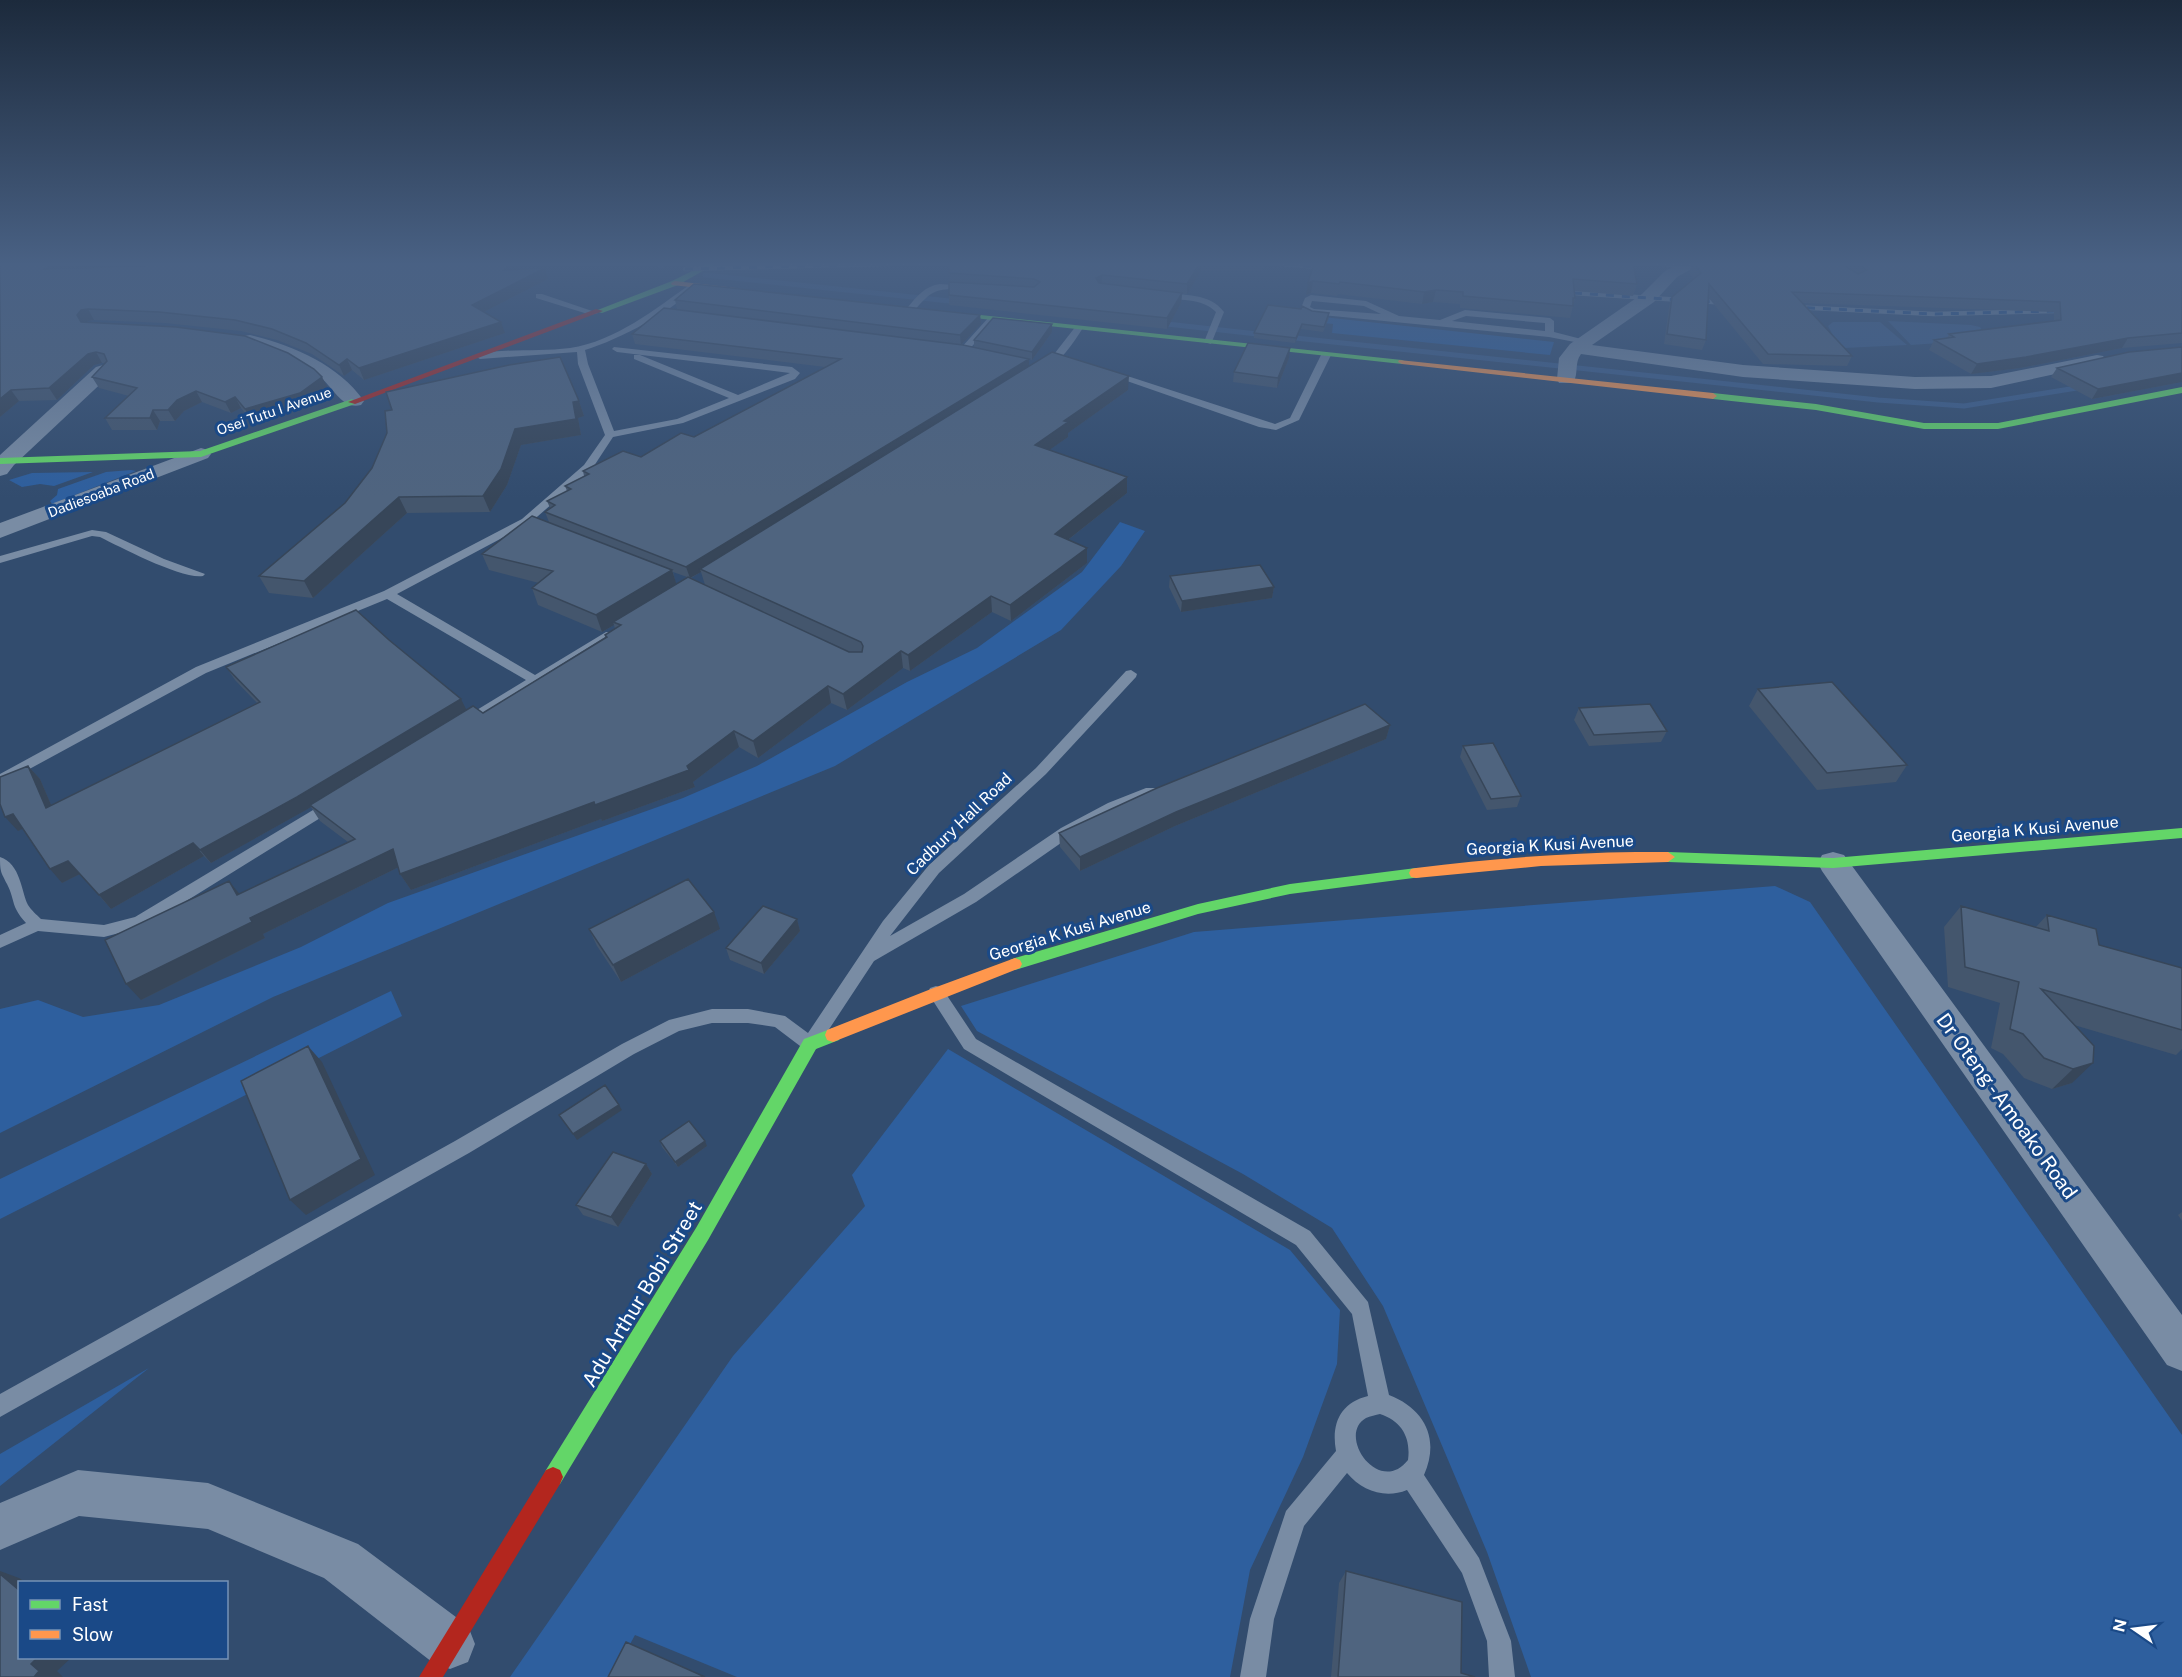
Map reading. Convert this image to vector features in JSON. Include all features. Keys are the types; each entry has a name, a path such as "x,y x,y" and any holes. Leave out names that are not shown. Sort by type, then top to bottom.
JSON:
{"street":[{"path":"257,341 300,358 328,374 354,401"},
{"name":"Osei Tutu I Avenue","path":"2,464 201,454 517,341"},
{"path":"1237,341 1326,355 1572,360 1915,383 1991,382 2112,358"},
{"path":"1572,360 1595,341"},
{"path":"1572,360 1894,422 1952,427 1998,426 2031,422 2182,390"},
{"path":"2,464 104,371"},
{"name":"Dadiesoaba Road","path":"0,531 201,454"},
{"name":"Georgia K Kusi Avenue","path":"936,993 1033,958 1198,909 1290,889 1362,878 1495,863 1611,856 1721,857 1833,862 2182,833"},
{"name":"Dr Oteng - Amoako Road","path":"1833,862 2182,1350"},
{"path":"810,1044 936,993"},
{"name":"Adu Arthur Bobi Street","path":"440,1661 702,1234 810,1044"},
{"path":"0,1527 78,1493 208,1506 341,1561 440,1661"}],"lane":[{"path":"477,356 580,349 601,341"},
{"path":"964,350 972,341"},
{"path":"1036,368 1063,357 1072,341"},
{"path":"1556,341 1572,360"},
{"path":"596,344 617,349 792,370 795,373 792,377 667,425 610,435"},
{"path":"0,780 201,670 388,594 531,523 588,467 601,452 610,435 583,364 583,354 580,349"},
{"path":"617,349 737,398"},
{"path":"952,349 975,353"},
{"path":"1101,370 1263,425 1276,427 1294,420 1326,355"},
{"path":"0,560 92,533 102,534 160,561 199,574"},
{"path":"388,594 535,680"},
{"path":"454,730 623,627"},
{"name":"Cadbury Hall Road","path":"810,1044 866,957 934,869 1041,771 1131,674"},
{"path":"866,957 970,898 1066,832 1113,807 1166,785"},
{"path":"0,942 37,924 104,931 140,922 342,798"},
{"path":"0,863 15,883 21,907 37,924"},
{"path":"936,993 970,1044 1303,1238 1361,1309 1380,1403"},
{"path":"0,1406 462,1146 628,1049 675,1025 712,1016 748,1016 779,1021 810,1044"},
{"path":"1380,1403 1394,1407 1400,1412 1416,1430 1420,1446 1419,1462 1412,1475 1399,1482 1385,1484 1369,1479 1347,1454 1344,1439 1346,1424 1354,1412 1365,1404 1380,1403"},
{"path":"1254,1677 1262,1620 1294,1520 1347,1454"},
{"path":"1412,1475 1472,1566 1499,1641 1502,1677"}],"shaded area":[{"path":"1414,341 1554,342 1550,355"},
{"path":"1836,341 1903,341 1907,345 1844,348"},
{"path":"1907,341 1946,341 1939,343 1911,345"},
{"path":"136,471 52,504 50,501 57,495 58,489 106,472"},
{"path":"93,472 54,486 40,484 22,487 9,480 32,473"},
{"path":"1120,522 1145,531 1121,566 1061,630 835,766 273,997 0,1133 0,1009 38,1000 83,1017 159,1005 301,947 388,903 683,798 757,766 907,682 977,648 1082,572"},
{"path":"1775,886 1810,902 2182,1435 2182,1677 1531,1677 1487,1552 1383,1306 1332,1228 1243,1174 977,1031 961,1006 1194,932"},
{"path":"391,991 402,1016 0,1219 0,1179"},
{"path":"948,1049 1290,1250 1340,1310 1337,1364 1303,1457 1250,1570 1230,1677 737,1677 635,1635 612,1677 510,1677 733,1356 865,1206 852,1175"},
{"path":"149,1368 0,1486 0,1454"}],"building":[{"path":"0,341 258,341 288,353 314,369 322,377 300,393 245,409 235,397 225,402 196,391 177,400 168,410 153,410 150,418 105,418 137,388 92,377 107,361 104,354 96,352 88,354 49,388 11,390 0,399"},
{"path":"302,341 442,341 359,368 347,359 339,365"},
{"path":"693,341 933,341 963,345 1029,359 686,567 545,512 555,505 547,501 571,489 565,486 589,474 583,471 623,451 641,457 681,433 694,437 841,359"},
{"path":"980,341 1040,341 1032,352"},
{"path":"1757,341 1838,341 1852,356 1768,354"},
{"path":"1936,341 2110,341 2026,357 1977,364"},
{"path":"1248,343 1290,348 1278,378 1234,372"},
{"path":"2182,347 2182,373 2098,389 2057,368 2129,352"},
{"path":"1052,352 1129,376 1064,421 1068,422 1035,445 1127,477 1055,534 1087,548 1010,605 991,596 908,655 901,651 843,694 828,686 753,741 734,731 687,766 689,770 595,805 594,802 400,874 393,849 250,918 252,922 126,984 105,940 229,881 237,895 355,839 310,805 473,706 483,713 607,637 605,635 621,625 613,622 688,577 849,652 862,652 861,642 700,569"},
{"path":"560,357 579,401 573,402 576,419 515,429 501,469 483,496 399,497 304,581 259,576 345,503 372,468 387,433 385,411 392,410 386,392 509,365"},
{"path":"532,516 672,570 596,615 532,588 553,571 482,554"},
{"path":"1260,565 1274,587 1182,601 1170,576"},
{"path":"356,610 461,699 297,797 200,850 193,843 99,895 68,861 50,869 13,814 5,817 0,804 0,777 28,766 46,808 260,702 226,667"},
{"path":"1832,682 1907,765 1827,773 1758,689"},
{"path":"1365,704 1390,725 1176,812 1080,857 1059,833 1157,788"},
{"path":"1650,704 1667,731 1594,735 1579,708"},
{"path":"1493,743 1521,796 1491,799 1463,746"},
{"path":"688,879 714,912 613,965 589,929"},
{"path":"763,906 797,919 761,963 726,948"},
{"path":"1961,906 2049,931 2047,915 2096,929 2099,945 2182,968 2182,1030 2041,989 2094,1046 2093,1063 2073,1069 2044,1058 2023,1034 2010,1029 2019,982 1965,967"},
{"path":"308,1046 361,1159 290,1200 241,1081"},
{"path":"605,1085 619,1105 573,1134 559,1115"},
{"path":"689,1121 705,1141 675,1162 660,1141"},
{"path":"613,1152 646,1164 611,1217 576,1205"},
{"path":"1346,1571 1462,1602 1461,1673 1475,1677 1338,1677"},
{"path":"0,1574 18,1589 18,1659 36,1659 31,1664 39,1671 34,1677 0,1677"},
{"path":"626,1642 705,1677 608,1677"}],"waterway":[{"path":"1326,341 1878,400 1964,406 2083,387"}],"traffic: fast":[{"path":"1209,341 1402,362"},
{"path":"1713,396 1816,407 1924,426 1998,426 2182,390"},
{"path":"0,461 201,454 352,402"},
{"path":"1668,857 1833,863 2182,833"},
{"path":"1015,964 1198,909 1290,889 1416,873"},
{"path":"553,1477 702,1234 810,1044 833,1035"}],"traffic: slow":[{"path":"1402,362 1713,396"},
{"path":"1416,873 1541,860 1668,857"},
{"path":"833,1035 1015,964"}],"traffic: jam":[{"path":"352,402 517,341"},
{"path":"430,1677 553,1477"}]}
